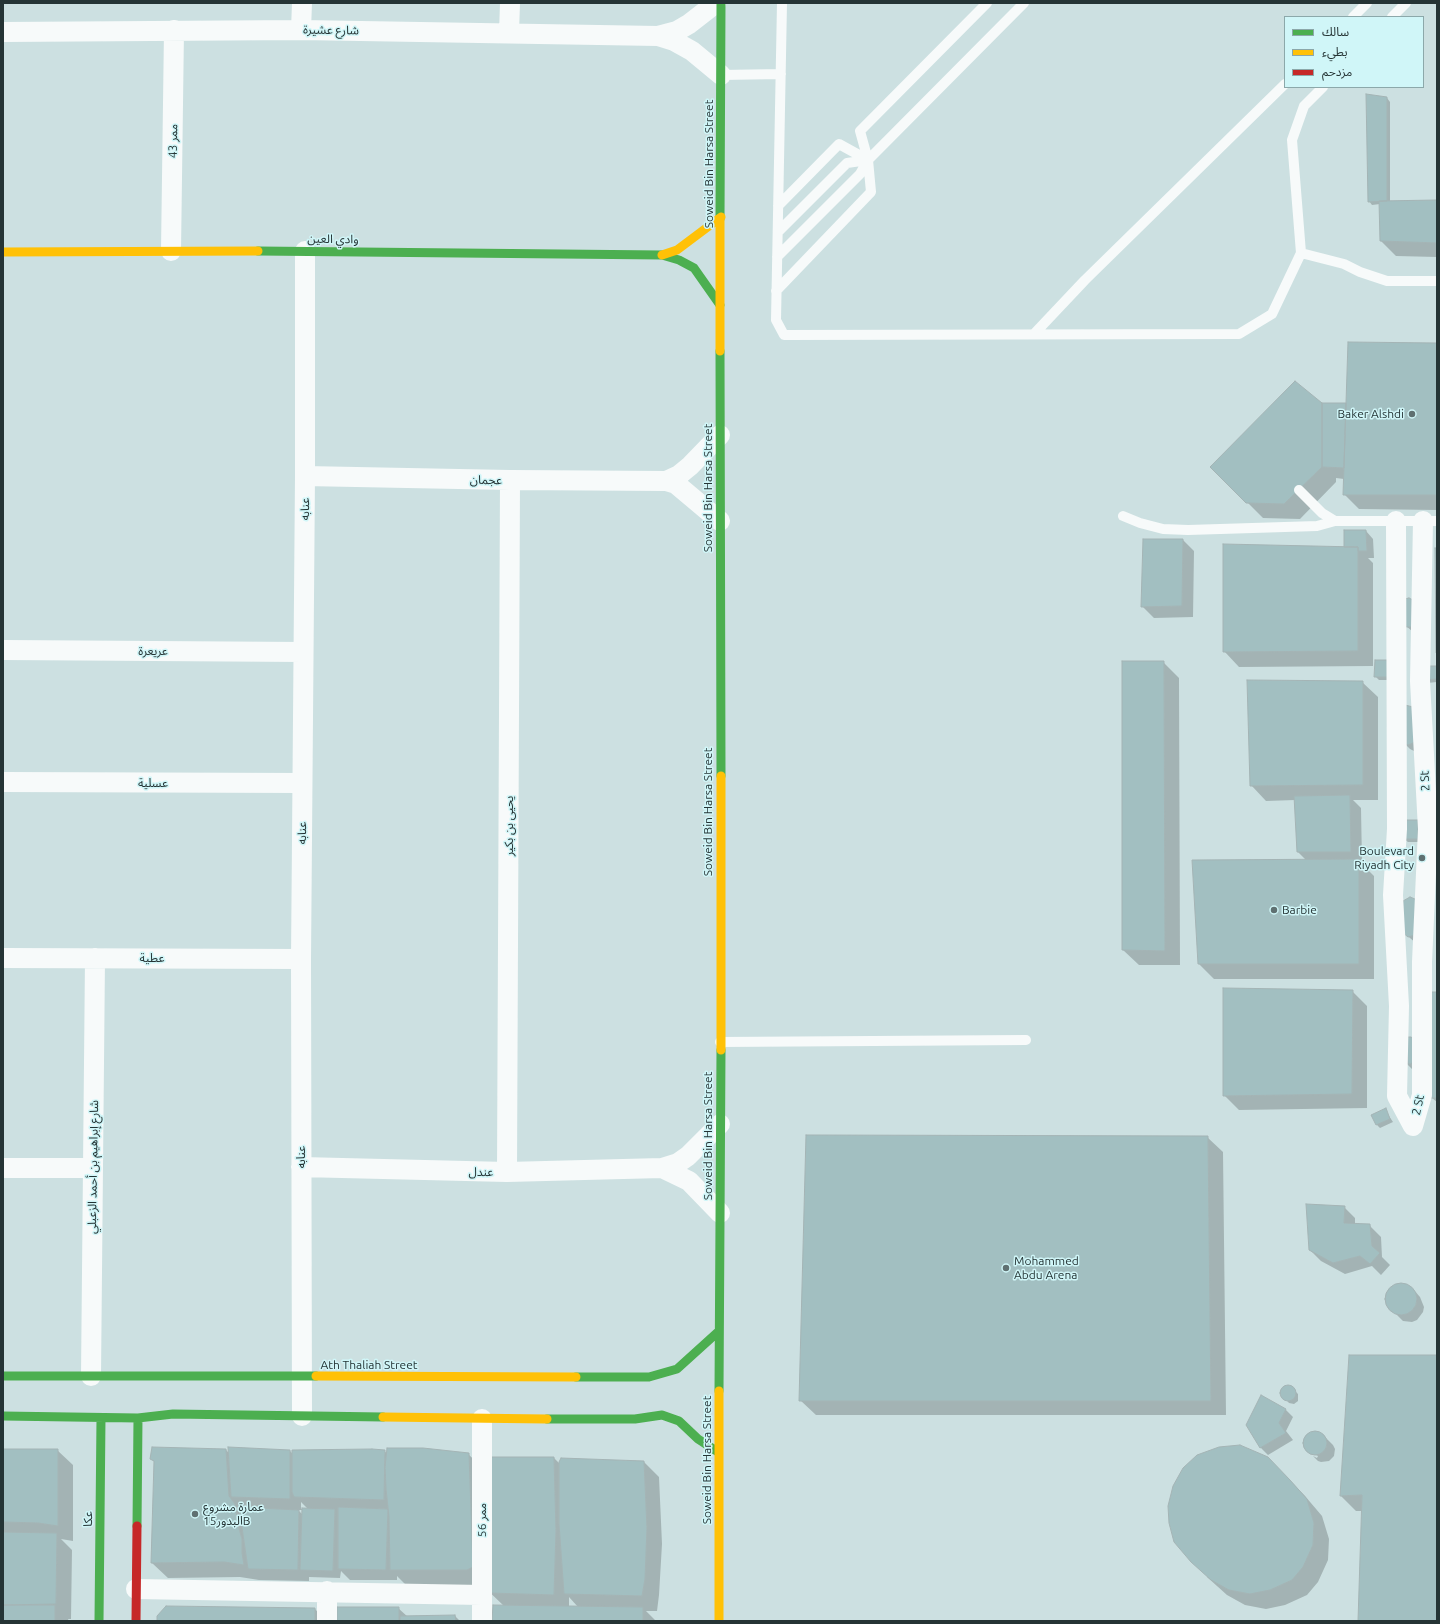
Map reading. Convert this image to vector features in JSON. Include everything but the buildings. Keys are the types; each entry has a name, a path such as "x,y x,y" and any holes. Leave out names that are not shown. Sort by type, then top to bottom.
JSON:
{"street":[{"path":"301,30 302,3"},
{"path":"509,33 510,3"},
{"name":"شارع عشيرة","path":"658,36 677,30 689,24 716,3"},
{"name":"Soweid Bin Harsa Street","path":"720,1621 718,1452 720,1213 721,3"},
{"name":"ممر 43","path":"171,251 174,30"},
{"name":"شارع عشيرة","path":"3,32 301,30 658,36 674,41 692,51 721,75"},
{"name":"وادي العين","path":"662,255 677,250 721,218"},
{"name":"وادي العين","path":"3,252 305,251 662,255 679,260 694,268 720,305"},
{"name":"عنابه","path":"302,1416 301,959 305,476 305,251"},
{"name":"عجمان","path":"666,481 679,475 690,466 720,434"},
{"name":"عجمان","path":"305,476 666,481 676,484 720,521"},
{"name":"يحيى بن بكير","path":"507,1172 510,480"},
{"name":"2 St","path":"1396,521 1398,829 1394,896 1398,990 1397,1096 1413,1126 1422,1095 1422,990 1426,865 1432,829 1426,790 1420,671 1430,521"},
{"name":"عريعرة","path":"3,650 303,652"},
{"path":"1397,671 1420,671"},
{"name":"عسلية","path":"3,782 302,783"},
{"path":"1397,791 1426,790"},
{"path":"1395,864 1426,865"},
{"name":"عطية","path":"3,958 301,959"},
{"name":"شارع إبراهيم بن أحمد الزعبلي","path":"91,1376 95,958"},
{"path":"1398,990 1422,990"},
{"name":"عندل","path":"301,1167 507,1172 662,1168 678,1164 720,1124"},
{"path":"3,1168 92,1168"},
{"name":"عندل","path":"662,1168 689,1180 720,1213"},
{"name":"Ath Thaliah Street","path":"3,1376 649,1377 677,1369 688,1357 719,1331"},
{"path":"3,1416 138,1418 173,1414 482,1419 635,1419 662,1415 679,1421 698,1439 718,1452"},
{"name":"عكا","path":"98,1621 101,1418"},
{"path":"136,1621 138,1418"},
{"name":"ممر 56","path":"482,1419 482,1621"},
{"path":"136,1589 327,1591 482,1595"},
{"path":"327,1591 327,1621"}],"lane":[{"path":"782,3 776,320 784,335 1239,334 1272,314 1301,253 1292,140 1304,106 1322,88"},
{"path":"776,291 871,192 868,160 860,131 987,3"},
{"path":"777,257 860,174 868,160 1024,3"},
{"path":"1354,16 1367,3"},
{"path":"1393,16 1406,3"},
{"path":"721,75 781,74"},
{"path":"1034,334 1085,280 1284,85"},
{"path":"778,206 839,144 868,160"},
{"path":"778,232 847,163 868,160"},
{"path":"1301,253 1344,264 1360,272 1387,280 1437,281"},
{"path":"1299,490 1322,513 1336,521"},
{"path":"1123,516 1140,523 1163,529 1188,530 1317,526 1336,521 1430,521"},
{"path":"720,1042 1026,1040"}],"traffic: fast":[{"path":"720,219 721,3"},
{"path":"258,251 662,255 679,260 694,268 720,305"},
{"path":"720,351 721,776"},
{"path":"719,1391 721,1050"},
{"path":"576,1377 649,1377 677,1369 719,1331"},
{"path":"3,1376 316,1376"},
{"path":"3,1416 138,1418 173,1414 383,1417"},
{"path":"547,1419 635,1419 662,1415 679,1421 698,1439 718,1452"},
{"path":"99,1621 101,1418"},
{"path":"137,1526 138,1418"}],"traffic: slow":[{"path":"662,255 677,250 721,217"},
{"path":"720,219 720,351"},
{"path":"3,252 258,251"},
{"path":"721,776 721,1050"},
{"path":"316,1376 576,1377"},
{"path":"719,1391 719,1621"},
{"path":"383,1417 547,1419"}],"traffic: jam":[{"path":"136,1621 137,1526"}],"place":[{"name":"Baker Alshdi","path":"1412,414"},
{"name":"Boulevard Riyadh City","path":"1422,858"},
{"name":"Barbie","path":"1274,910"},
{"name":"Mohammed Abdu Arena","path":"1006,1268"},
{"name":"عمارة مشروع البدور15B","path":"195,1514"}]}
